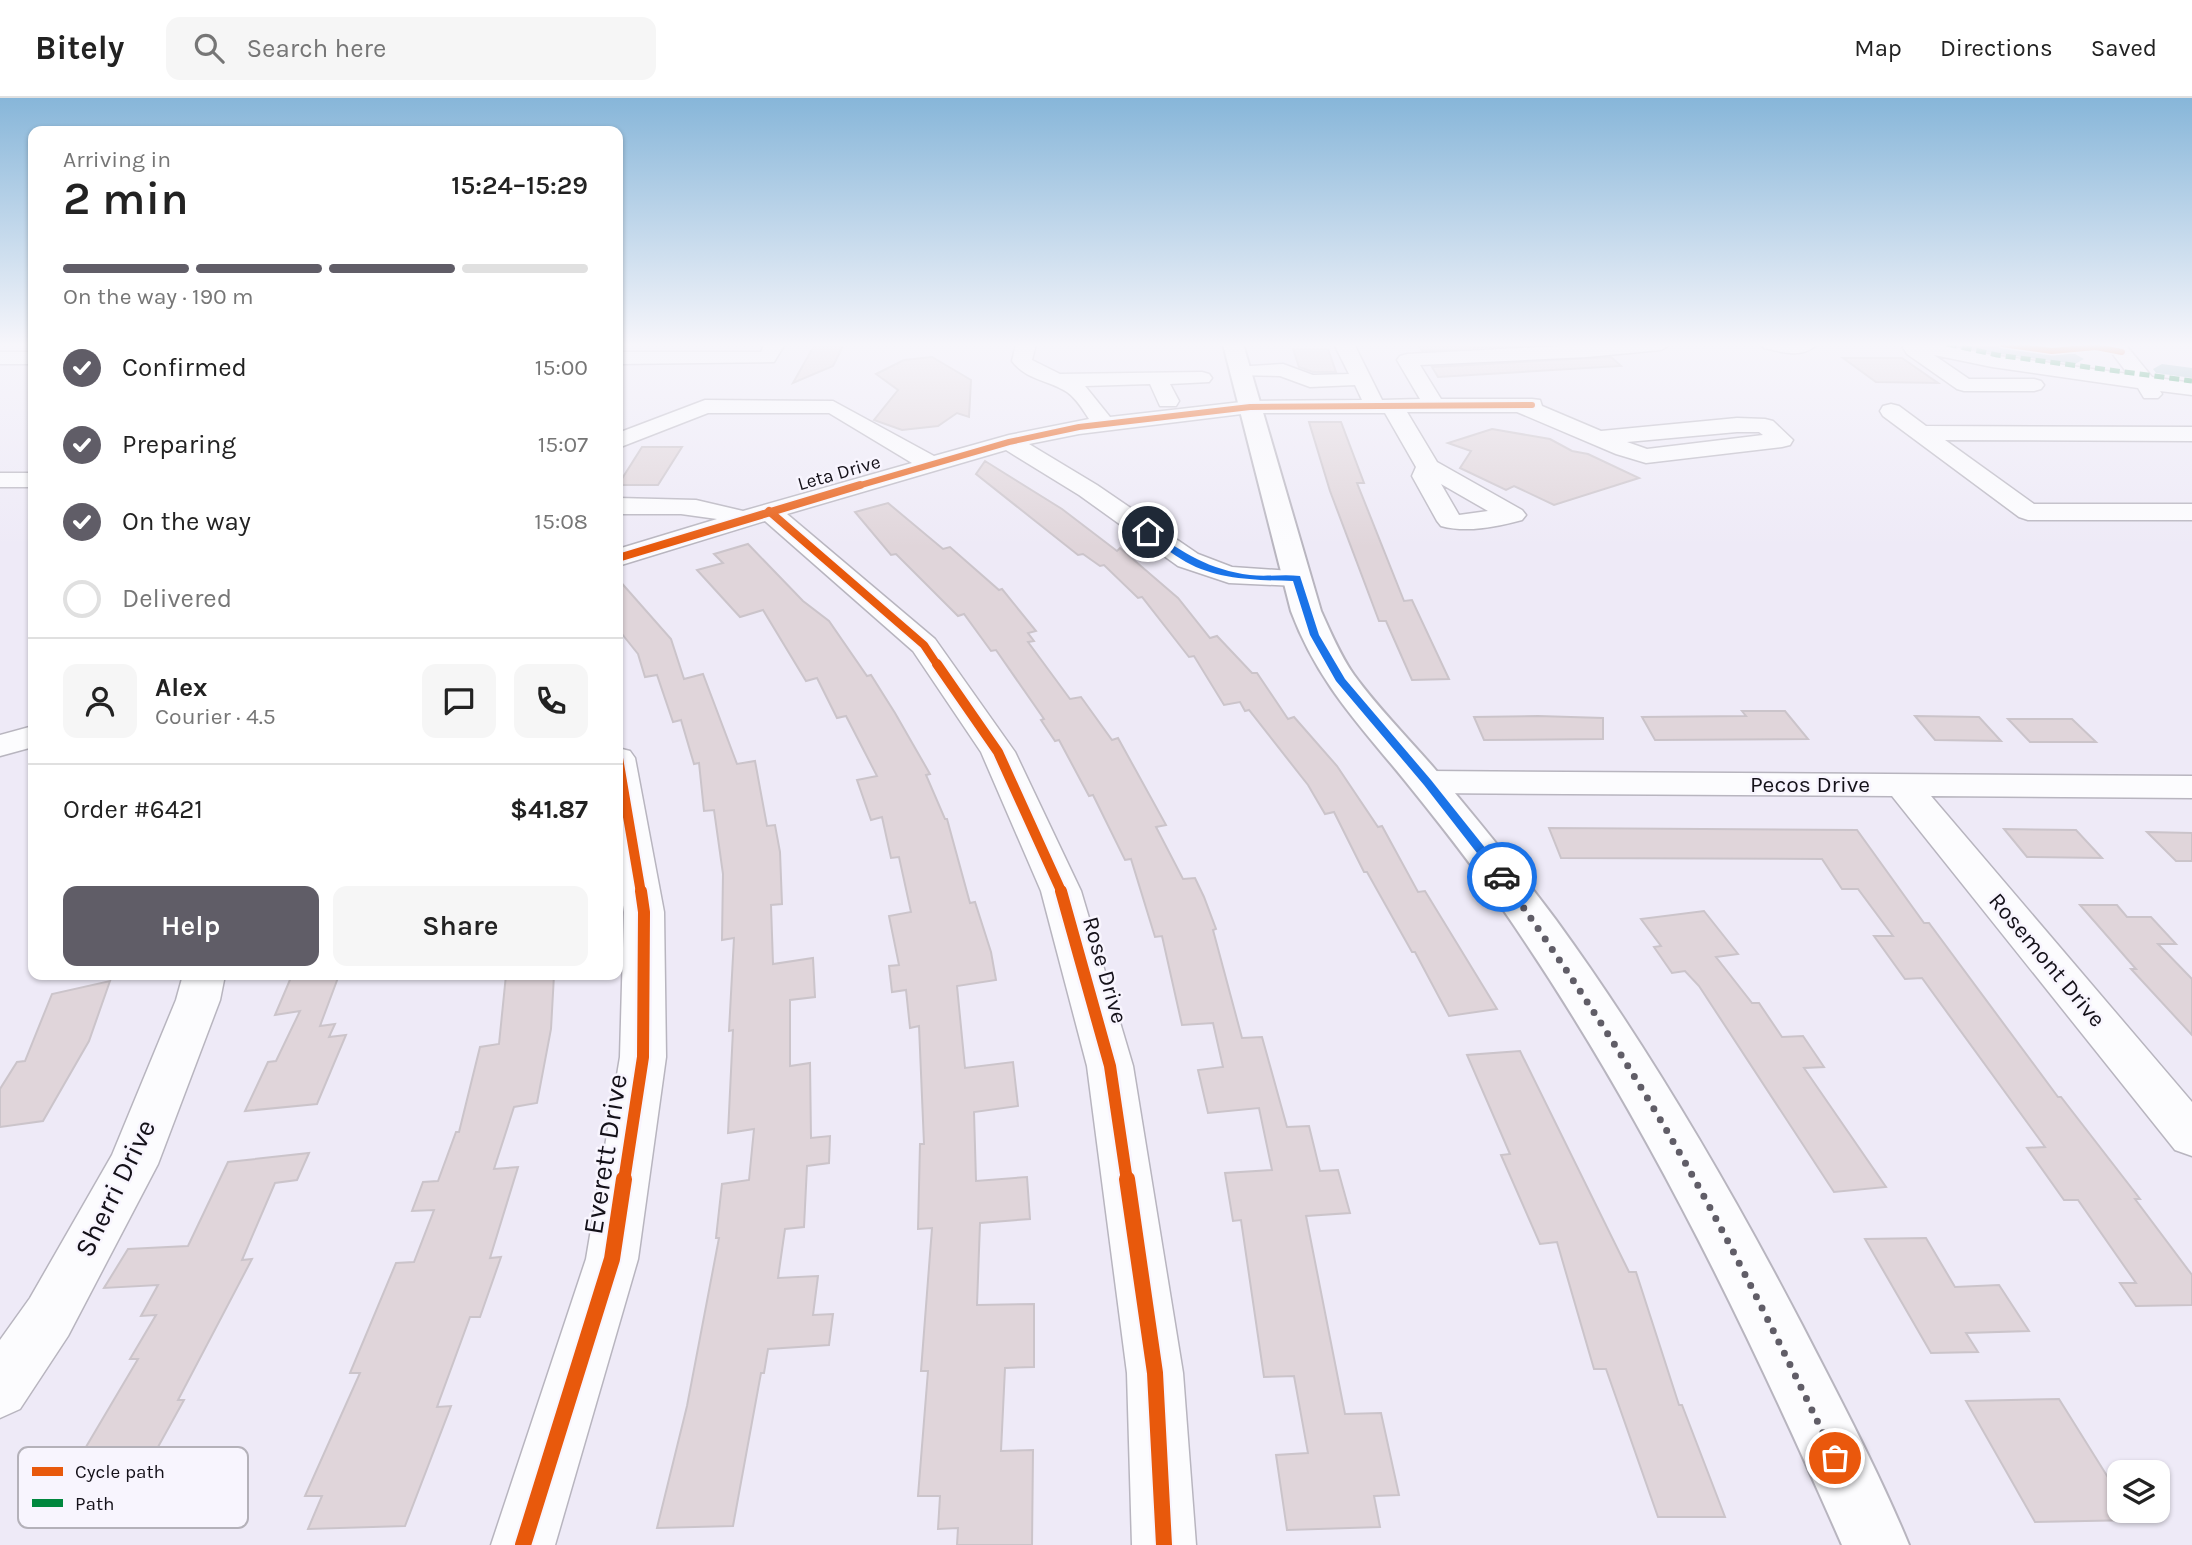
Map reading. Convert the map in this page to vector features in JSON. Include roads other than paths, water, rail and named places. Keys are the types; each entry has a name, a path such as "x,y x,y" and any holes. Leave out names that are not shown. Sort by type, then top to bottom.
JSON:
{"main road":[{"path":"1249,412 1315,635 1341,681 1485,853 1543,934 1610,1037 1723,1232 1778,1340 1875,1545"}],"street":[{"path":"1095,412 1104,424"},
{"name":"Leta Drive","path":"623,556 1009,442 1104,424 1175,415 1179,412"},
{"path":"1388,412 1428,467"},
{"name":"Leta Drive","path":"1540,412 1598,438"},
{"path":"1892,412 2028,512 2192,512"},
{"path":"623,438 657,424 861,423 931,464"},
{"path":"1737,425 1765,426 1782,440 1646,456 1598,438 1737,425"},
{"path":"1921,433 2192,434"},
{"path":"1009,442 1088,490 1188,560 1229,575 1297,578"},
{"path":"0,480 28,480"},
{"path":"623,506 676,506 756,515"},
{"name":"Rose Drive","path":"756,515 924,645 998,752 1062,891 1112,1079 1156,1373 1164,1545"},
{"path":"0,746 28,738"},
{"name":"Pecos Drive","path":"1427,782 2192,787"},
{"name":"Rosemont Drive","path":"1902,785 2192,1136"},
{"name":"Everett Drive","path":"523,1545 612,1259 643,1057 644,912 623,788"},
{"name":"Sherri Drive","path":"0,1389 49,1317 133,1164 198,1000 203,980"}]}
